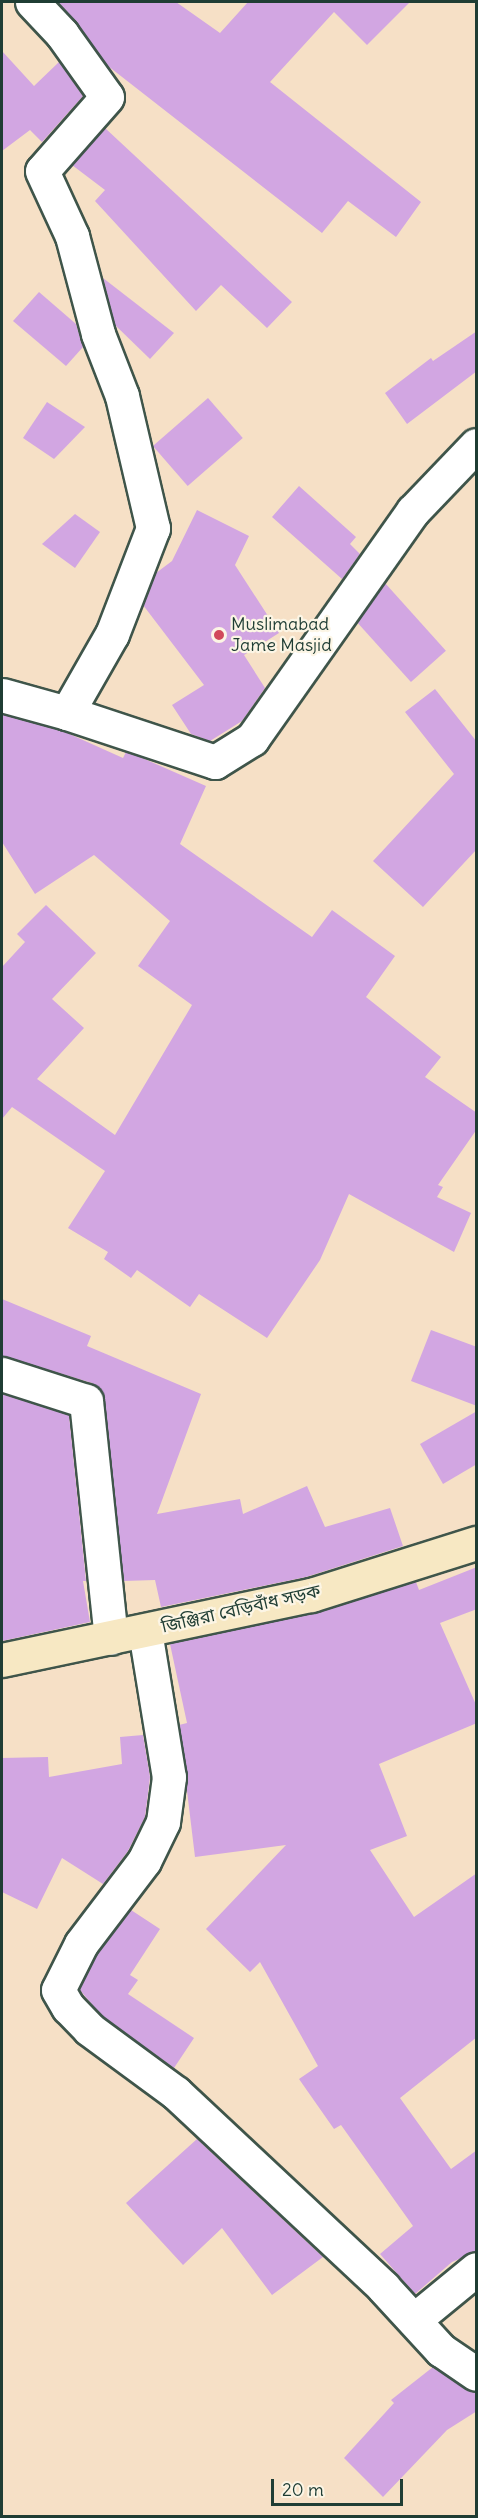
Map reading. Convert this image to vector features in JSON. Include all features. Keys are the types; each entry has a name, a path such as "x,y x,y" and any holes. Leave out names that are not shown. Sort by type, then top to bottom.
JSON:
{"street":[{"path":"32,2 62,34 107,97 42,171 72,236 98,334 122,396 153,528 112,634 67,713"},
{"path":"2,695 67,713 215,762 252,739 413,511 477,444"},
{"path":"2,1374 86,1401 111,1638"},
{"name":"জিঞ্জিরা বেড়িবাঁধ সড়ক","path":"2,1660 311,1595 477,1543"},
{"path":"145,1631 169,1777 163,1822 144,1861 81,1944 58,1990 68,2007 89,2029 176,2093 414,2320 441,2350 477,2374"},
{"path":"414,2320 477,2269"}],"building":[{"path":"57,2 176,2 220,33 248,2 410,2 367,45 334,12 270,82 421,202 396,237 348,201 322,233 108,66"},
{"path":"2,51 34,86 59,62 83,96 42,142 30,130 2,151"},
{"path":"105,128 292,302 267,328 221,285 196,311 95,201 105,190 72,165"},
{"path":"103,278 174,333 150,359 115,325"},
{"path":"39,292 76,324 83,347 66,366 13,321"},
{"path":"477,331 477,371 407,424 385,393 431,358 433,361"},
{"path":"208,398 243,438 188,486 153,446"},
{"path":"47,402 85,427 54,459 23,438"},
{"path":"299,486 356,537 350,544 360,554 342,579 272,517"},
{"path":"197,510 249,536 235,565 279,633 244,655 265,688 242,721 210,741 191,734 172,705 204,685 143,605 156,573 172,561"},
{"path":"75,514 100,532 75,568 42,544"},
{"path":"385,583 446,651 411,682 350,614"},
{"path":"435,689 477,742 477,849 423,907 373,861 454,774 405,712"},
{"path":"2,714 65,732 123,758 126,752 206,786 180,844 312,937 332,910 395,956 366,997 441,1057 425,1077 477,1113 477,1129 438,1185 443,1187 437,1197 471,1213 454,1252 349,1194 320,1260 267,1338 199,1294 190,1307 137,1270 131,1278 104,1259 108,1252 68,1228 105,1171 12,1107 2,1119 2,967 25,942 17,934 46,905 96,953 52,999 84,1028 37,1079 115,1135 192,1005 138,966 170,921 94,855 35,894 2,842"},
{"path":"2,1299 91,1336 87,1346 201,1394 157,1514 240,1499 243,1514 307,1486 325,1527 390,1508 403,1546 306,1577 161,1607 155,1580 124,1581 101,1390 92,1383 2,1356"},
{"path":"431,1330 477,1347 477,1406 411,1381"},
{"path":"2,1394 69,1415 86,1581 83,1581 90,1622 2,1641"},
{"path":"477,1411 477,1464 443,1484 420,1444"},
{"path":"477,1567 477,1609 440,1623 477,1707 477,1723 379,1764 407,1836 370,1850 414,1917 477,1873 477,2037 400,2098 451,2169 477,2150 477,2251 452,2262 415,2294 380,2254 413,2226 341,2125 334,2129 299,2079 318,2066 260,1962 250,1972 206,1929 286,1845 195,1857 179,1725 187,1723 170,1644 315,1613 416,1582 419,1590"},
{"path":"143,1735 150,1777 145,1817 128,1851 103,1884 62,1858 37,1909 2,1892 2,1758 48,1757 49,1777 122,1764 120,1737"},
{"path":"131,1910 160,1929 130,1975 138,1980 128,1994 194,2038 174,2068 101,2015 79,1989 95,1957"},
{"path":"197,2139 323,2257 272,2295 222,2228 183,2265 126,2203"},
{"path":"433,2367 465,2389 477,2392 477,2411 447,2430 383,2497 344,2458 394,2403 391,2400"}],"place":[{"name":"Muslimabad Jame Masjid","path":"219,635"}]}
